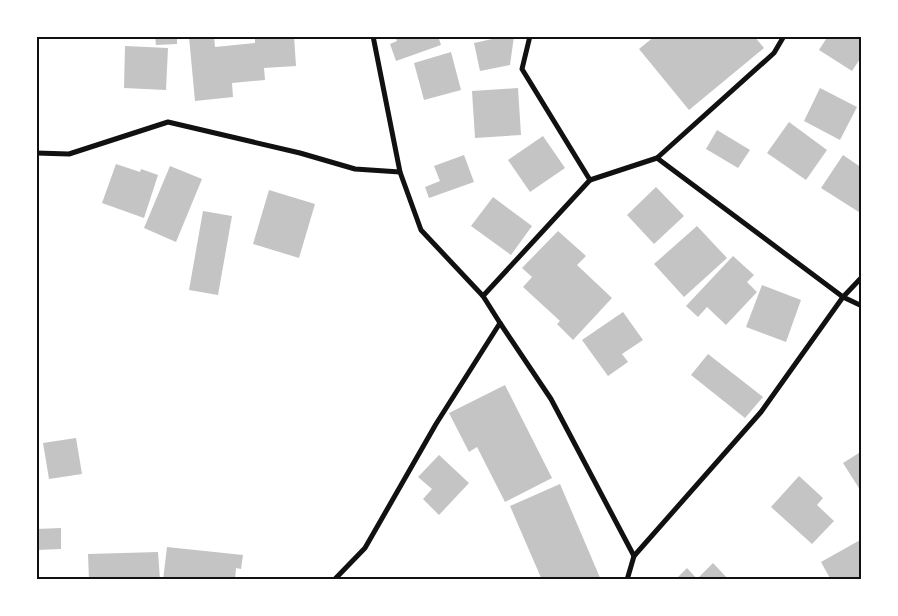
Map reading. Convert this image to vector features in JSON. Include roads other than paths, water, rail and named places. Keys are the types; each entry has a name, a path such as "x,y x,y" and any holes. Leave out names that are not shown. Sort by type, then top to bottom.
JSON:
{"street":[{"path":"373,36 400,172 421,230 483,296 551,399 634,556"},
{"path":"530,36 522,69 590,180"},
{"path":"483,296 590,180 657,158 774,53 784,36"},
{"path":"36,154 69,154 168,122 300,153 355,169 400,172"},
{"path":"657,158 843,297 862,306"},
{"path":"627,580 634,556 761,412 843,297 862,277"},
{"path":"334,580 365,548 436,424 500,322"},
{"path":"51,580 56,580"}]}
